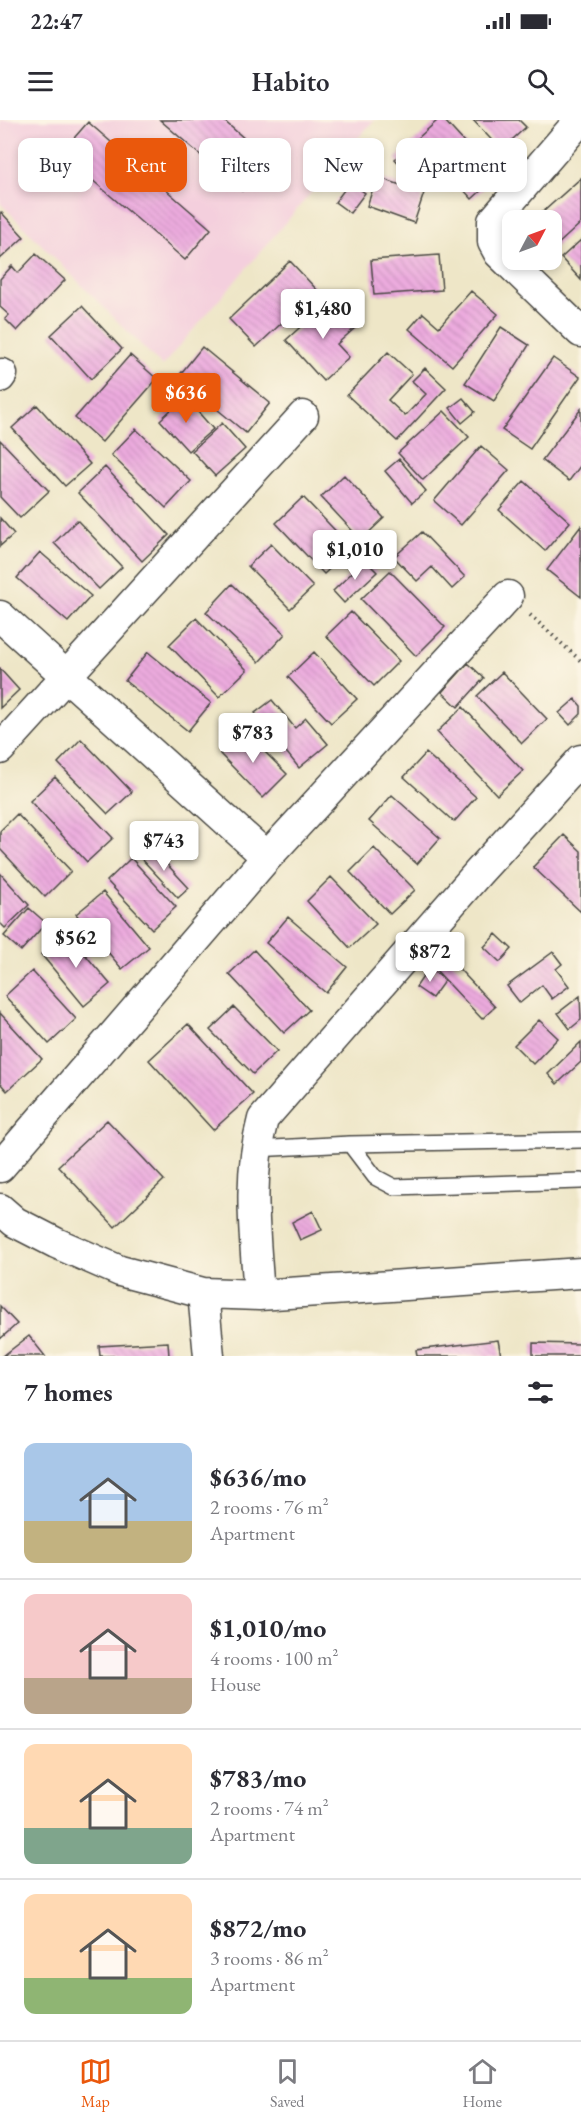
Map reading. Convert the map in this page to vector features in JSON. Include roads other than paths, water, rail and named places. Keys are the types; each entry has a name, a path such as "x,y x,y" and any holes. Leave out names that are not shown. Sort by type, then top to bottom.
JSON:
{"street":[{"path":"580,120 493,221 491,232 499,253 581,332"},
{"path":"0,749 303,416"},
{"path":"0,1167 267,857 508,596"},
{"path":"0,616 267,857"},
{"path":"259,1295 252,1196 255,1149 263,1119 478,873 581,760"},
{"path":"0,1209 15,1222 120,1271 203,1293 259,1295 581,1273"},
{"path":"203,1293 209,1356"}],"lane":[{"path":"255,1149 350,1144 581,1140"},
{"path":"350,1144 375,1177 394,1187 581,1181"}]}
